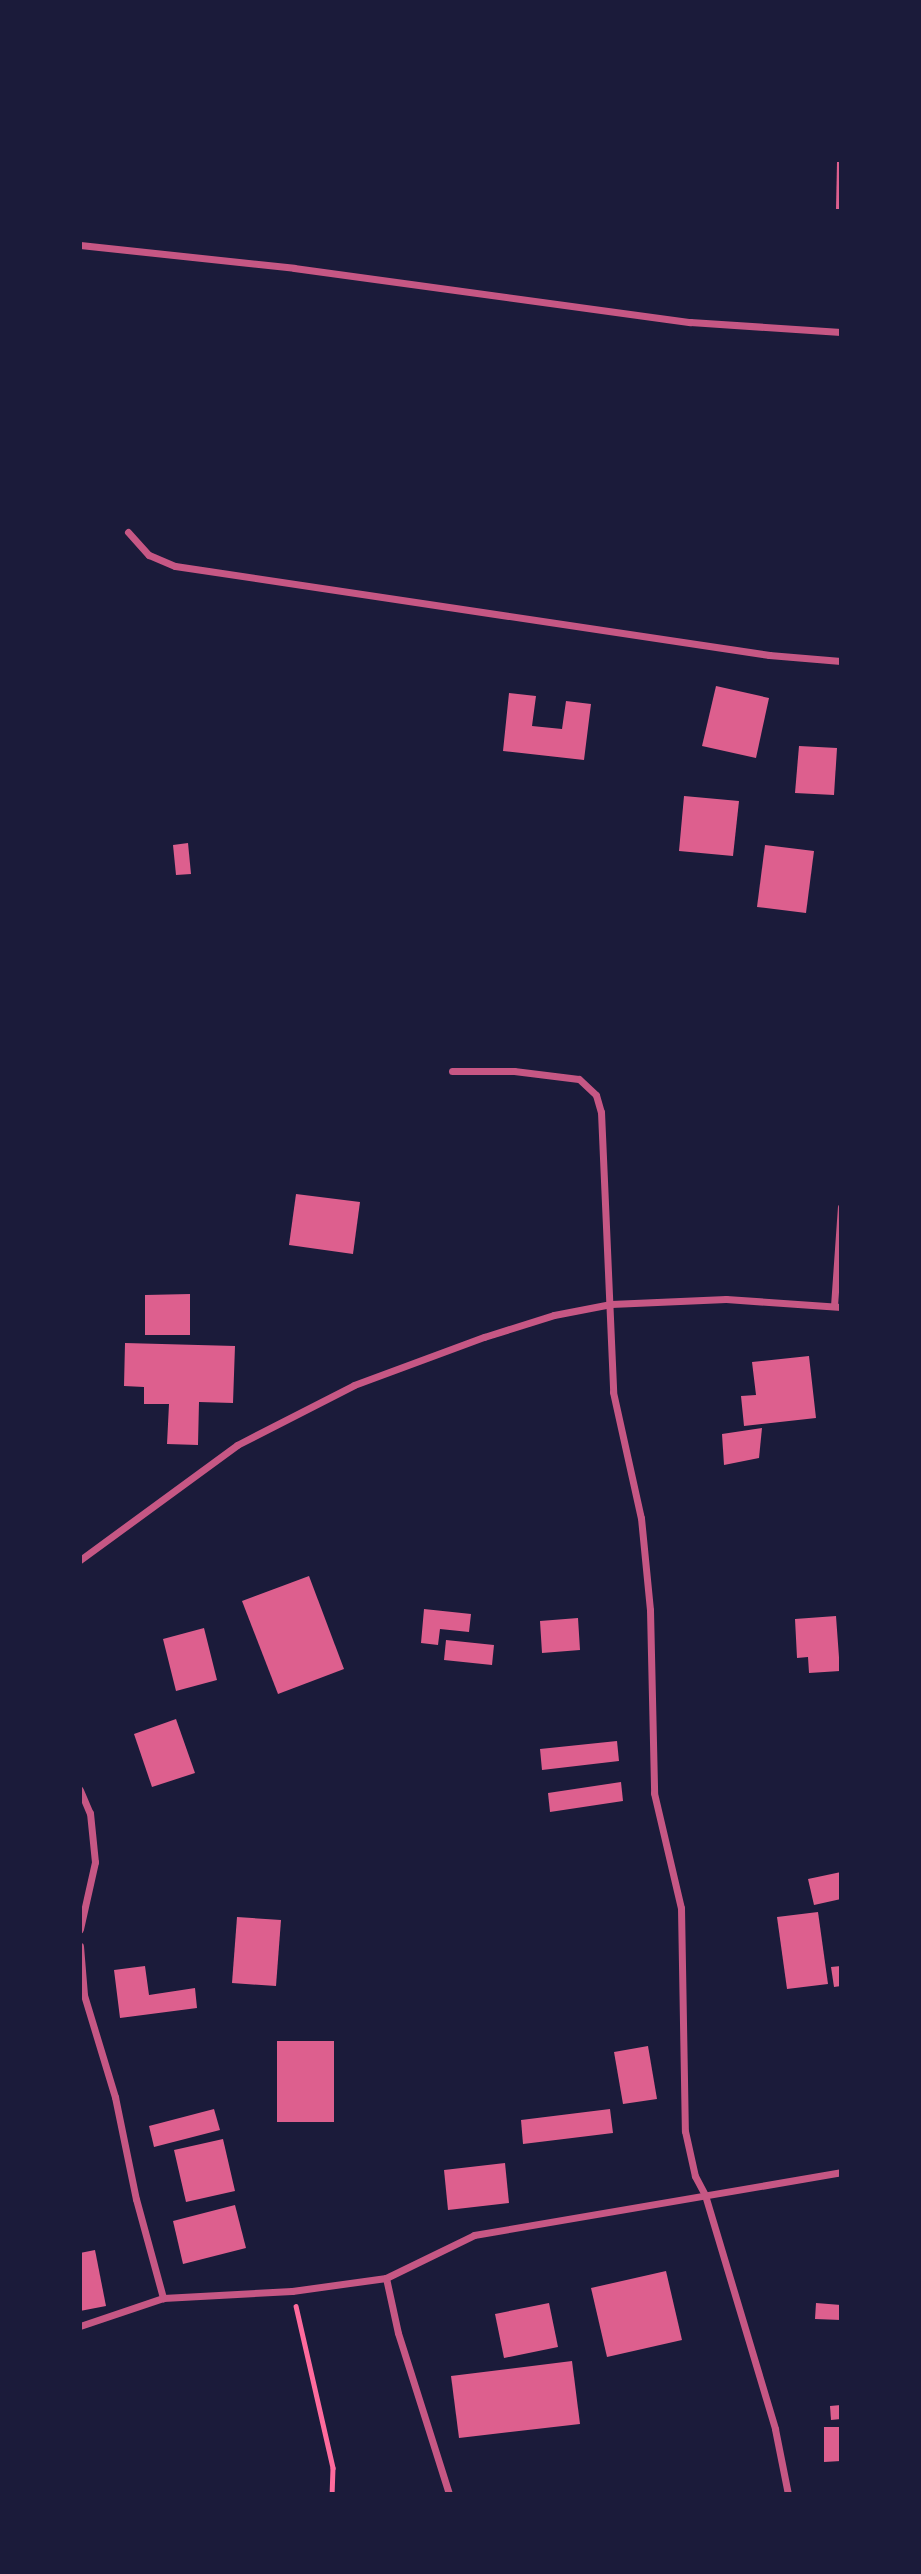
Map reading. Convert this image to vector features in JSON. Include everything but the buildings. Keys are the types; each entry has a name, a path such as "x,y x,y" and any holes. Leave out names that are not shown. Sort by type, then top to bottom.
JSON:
{"street":[{"path":"80,245 294,268 690,321 841,332"},
{"path":"128,532 149,555 175,566 769,655 841,661"},
{"path":"452,1071 579,1079 596,1095 604,1150 613,1392 641,1518 650,1610 654,1793 681,1908 685,2131 695,2176 705,2195 775,2429 788,2494"},
{"path":"80,1560 237,1445 354,1385 542,1318 611,1304 726,1299 837,1306 841,1207"},
{"path":"80,1790 90,1813 95,1863 80,1929"},
{"path":"80,1945 84,1995 115,2097 136,2199 163,2298"},
{"path":"80,2326 163,2298 292,2291 386,2278 474,2235 841,2172"},
{"path":"386,2278 398,2333 449,2494"}],"path":[{"path":"292,2291 333,2468 332,2494"}]}
